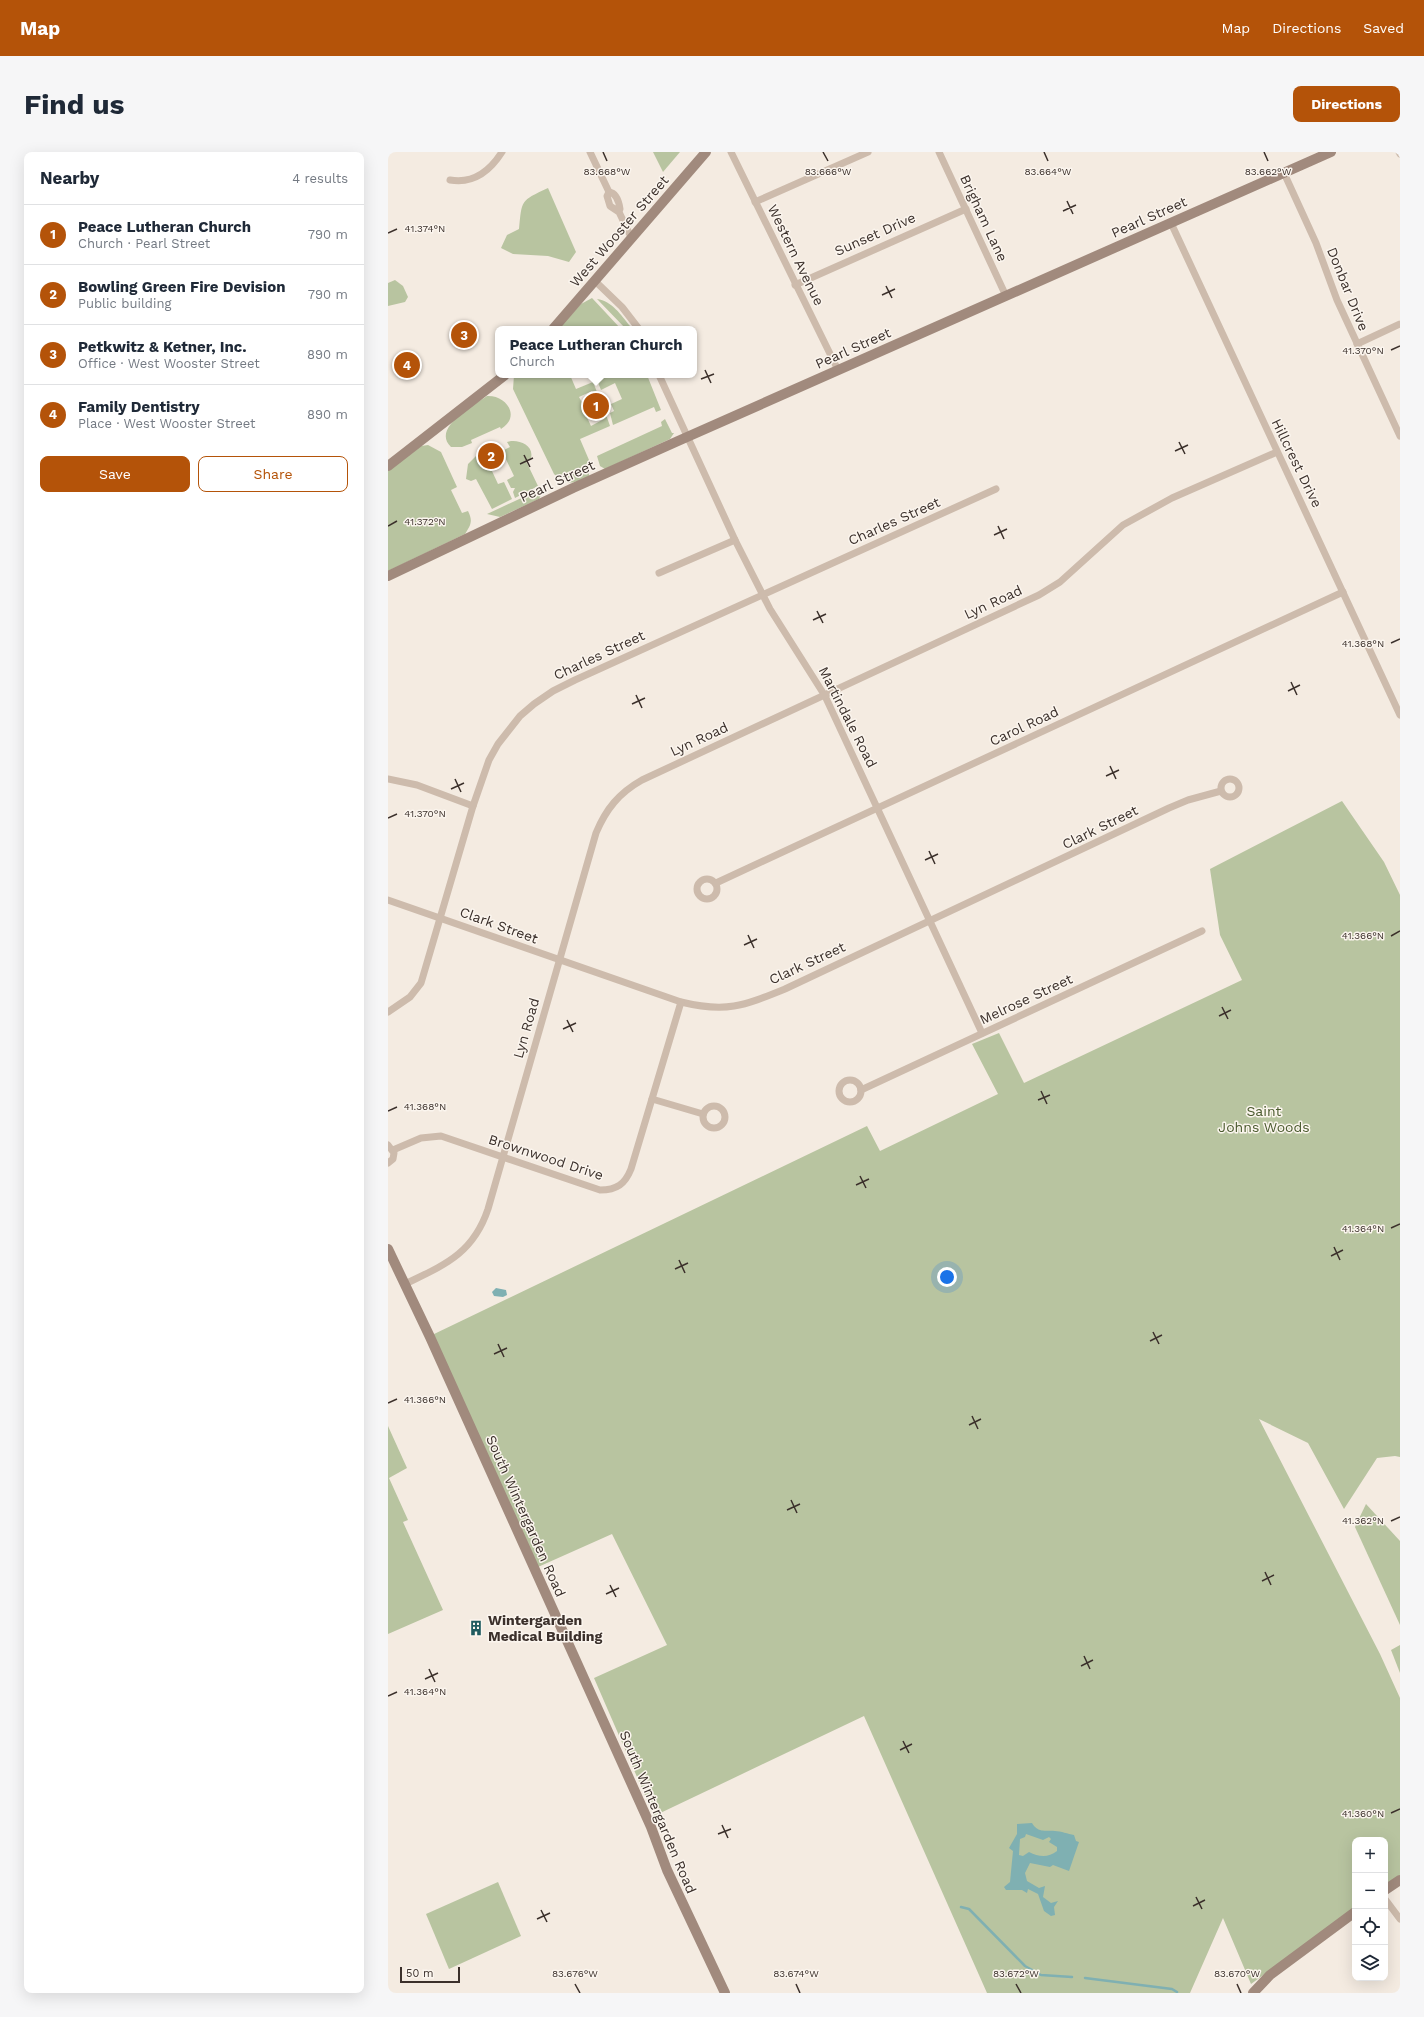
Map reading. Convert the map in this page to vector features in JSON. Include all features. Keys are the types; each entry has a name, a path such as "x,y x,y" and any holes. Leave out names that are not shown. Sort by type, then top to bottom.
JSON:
{"street":[{"path":"450,180 462,181 479,176 494,164 502,152"},
{"path":"590,152 608,192 612,192 617,199 620,209 619,212 631,237"},
{"name":"West Wooster Street","path":"556,326 706,152"},
{"name":"Western Avenue","path":"730,152 838,370"},
{"path":"755,202 868,152"},
{"name":"Brigham Lane","path":"939,152 1006,296"},
{"name":"Pearl Street","path":"388,576 573,488 1331,152"},
{"name":"Donbar Drive","path":"1284,173 1316,244 1337,300 1400,436"},
{"name":"Sunset Drive","path":"795,285 966,209"},
{"name":"Hillcrest Drive","path":"1171,223 1400,715"},
{"path":"595,281 622,307 637,326"},
{"path":"1357,344 1400,324"},
{"path":"388,466 501,378"},
{"name":"Martindale Road","path":"660,378 735,540 762,594 825,696 982,1033"},
{"name":"Lyn Road","path":"405,1284 447,1263 457,1256 473,1239 486,1213 598,828 606,811 622,793 642,780 1039,595 1060,582 1123,525 1172,498 1277,452"},
{"name":"Charles Street","path":"388,1012 410,998 421,983 482,776 498,744 516,720 534,704 575,680 996,489"},
{"path":"659,573 735,540"},
{"name":"Carol Road","path":"716,883 1343,592"},
{"path":"388,779 417,786 473,806"},
{"name":"Clark Street","path":"388,900 681,1002 715,1008 738,1006 754,1002 931,921 1169,808 1188,800 1221,791"},
{"name":"Melrose Street","path":"861,1090 1202,930"},
{"name":"Brownwood Drive","path":"388,1164 393,1159 390,1148 416,1139 435,1136 451,1138 600,1190 615,1188 625,1182 628,1177 681,1002"},
{"path":"652,1099 703,1114"},
{"name":"South Wintergarden Road","path":"388,1248 651,1827 667,1870 725,1993"},
{"path":"1388,1888 1400,1880"},
{"path":"1388,1903 1400,1919"},
{"path":"1253,1993 1270,1975 1352,1914"}],"green space":[{"path":"653,152 680,152 663,172"},
{"path":"548,188 576,252 569,262 548,256 513,254 501,248 507,235 519,229 524,202"},
{"path":"395,280 403,286 408,297 405,302 388,306 388,283"},
{"path":"592,298 618,326 561,326 581,304"},
{"path":"597,299 602,300 616,309 630,326 623,326"},
{"path":"514,378 571,378 576,389 593,382 597,392 593,393 592,391 579,397 586,410 584,411 591,426 604,419 600,411 604,409 610,426 580,439 589,460 589,476 575,482 567,482 563,481 554,474 513,389"},
{"path":"601,378 648,378 661,410 656,412 654,407 613,425 610,413 614,411 611,404 622,399 615,383 601,390 597,380"},
{"path":"487,396 500,399 509,408 511,413 507,424 501,429 500,427 471,440 472,443 462,447 451,447 446,440 446,432 450,425 465,411"},
{"path":"665,419 672,433 674,433 670,439 605,469 600,466 597,456 662,426 661,422"},
{"path":"511,441 523,443 531,450 531,458 526,461 538,486 515,498 513,492 515,488 511,488 507,480 514,476 502,451 510,447 507,442"},
{"path":"428,445 441,452 457,487 451,490 462,513 468,511 471,520 470,525 465,534 388,571 388,471 421,446"},
{"path":"477,455 480,461 486,458 498,484 504,482 512,499 492,509 476,479 471,481 466,479 468,464"},
{"path":"545,487 539,499 500,517 487,514"},
{"name":"Saint Johns Woods","path":"1342,801 1384,862 1400,895 1400,1457 1395,1456 1377,1458 1344,1509 1308,1443 1259,1419 1380,1654 1400,1698 1400,1875 1388,1884 1388,1837 1352,1837 1352,1910 1251,1984 1223,1918 1190,1993 987,1993 864,1716 654,1816 594,1678 667,1645 612,1534 538,1567 432,1335 867,1126 880,1151 998,1094 972,1044 999,1033 1024,1083 1242,980 1220,935 1210,869"},
{"path":"388,1426 407,1468 389,1478 408,1520 403,1522 443,1610 388,1634"},
{"path":"1366,1504 1400,1541 1400,1625 1355,1527"},
{"path":"1400,1645 1400,1673 1391,1650"},
{"path":"498,1882 521,1936 449,1969 426,1914"}],"water":[{"path":"496,1288 506,1290 507,1295 503,1297 494,1296 492,1292"},
{"path":"1032,1823 1039,1830 1060,1831 1074,1835 1076,1841 1079,1842 1069,1871 1053,1865 1050,1867 1030,1863 1025,1873 1027,1881 1039,1888 1045,1886 1043,1897 1051,1903 1058,1901 1054,1907 1055,1915 1051,1916 1044,1911 1038,1894 1028,1889 1027,1893 1022,1890 1006,1890 1004,1887 1010,1882 1013,1851 1009,1848 1017,1834 1017,1824","holes":["1026,1834 1043,1840 1049,1837 1051,1839 1049,1842 1057,1847 1057,1851 1047,1856 1040,1856 1029,1852 1023,1856 1019,1855 1020,1839 1025,1837"]}],"waterway":[{"path":"961,1907 969,1909 1025,1966 1041,1975 1072,1977"},
{"path":"1085,1978 1172,1989 1177,1992"}],"place":[{"name":"Petkwitz & Ketner, Inc.","path":"464,335"},
{"name":"Family Dentistry","path":"407,365"},
{"name":"Peace Lutheran Church","path":"596,406"},
{"name":"Bowling Green Fire Devision","path":"491,456"},
{"name":"Wintergarden Medical Building","path":"476,1628"}]}
